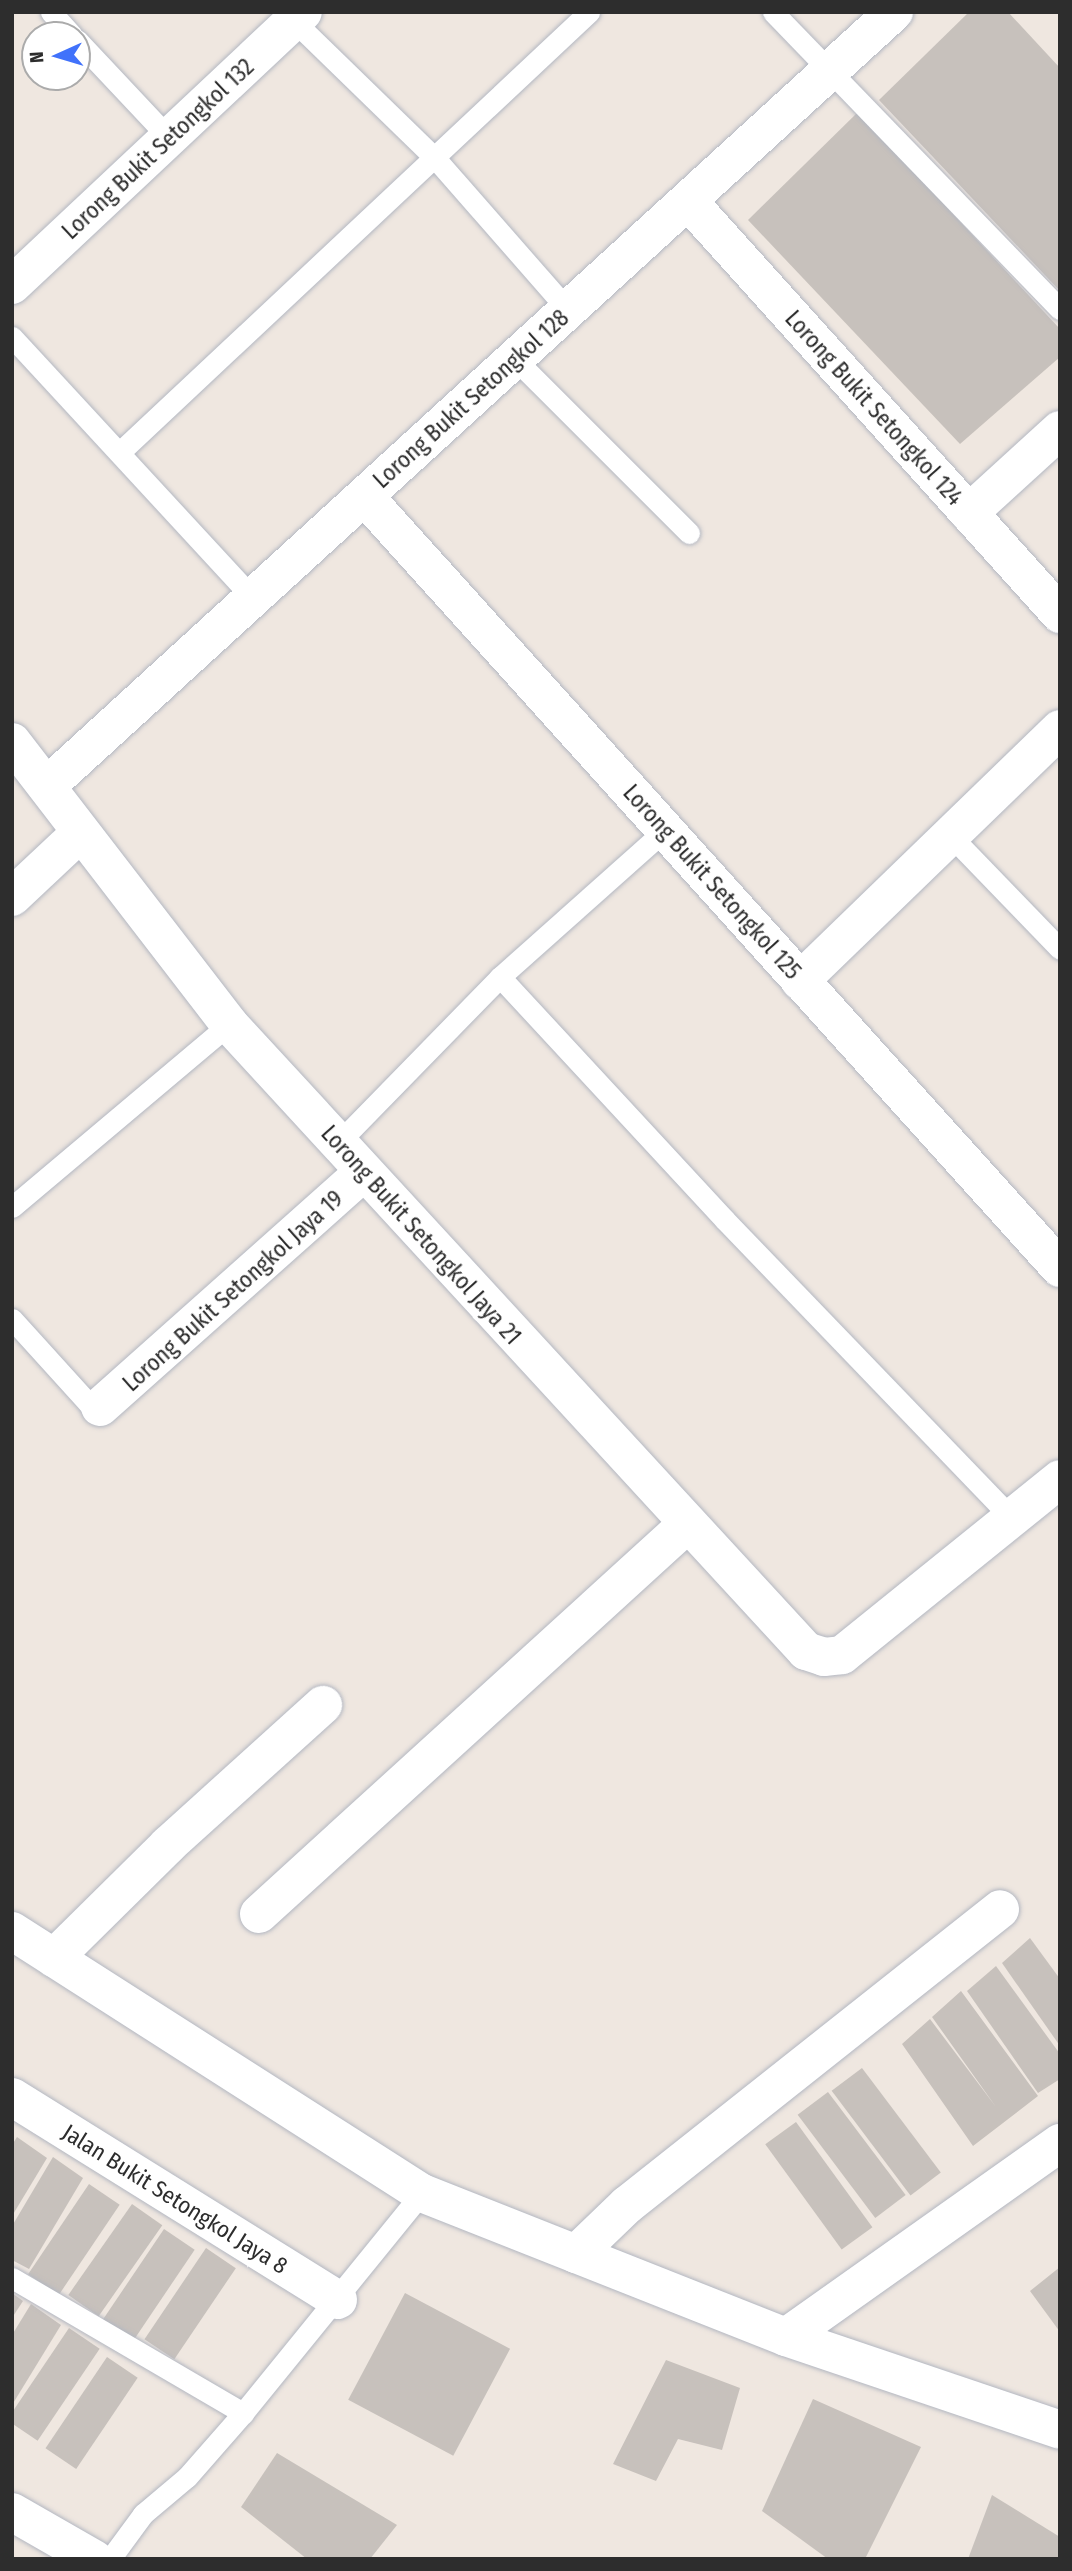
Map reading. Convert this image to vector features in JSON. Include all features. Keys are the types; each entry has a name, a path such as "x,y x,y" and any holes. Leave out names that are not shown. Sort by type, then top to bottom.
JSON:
{"street":[{"name":"Lorong Bukit Setongkol 128","path":"48,785 894,12"},
{"name":"Lorong Bukit Setongkol 132","path":"12,285 299,16"},
{"name":"Lorong Bukit Setongkol 124","path":"688,201 1060,614"},
{"path":"969,513 1060,430"},
{"name":"Lorong Bukit Setongkol 125","path":"365,496 1060,1268"},
{"path":"800,981 1060,729"},
{"name":"Lorong Bukit Setongkol Jaya 21","path":"12,742 48,785 79,834 229,1024 686,1525 806,1651 824,1657 842,1655 1013,1519"},
{"path":"12,897 79,834"},
{"name":"Lorong Bukit Setongkol Jaya 19","path":"100,1407 364,1172"},
{"path":"1013,1519 1060,1479"},
{"path":"259,1914 686,1525"},
{"path":"54,1958 168,1845 323,1704"},
{"path":"576,2254 627,2205 1000,1909"},
{"path":"12,1931 422,2193 786,2337 1060,2430"},
{"name":"Jalan Bukit Setongkol Jaya 8","path":"12,2097 338,2300"},
{"path":"786,2337 1060,2143"},
{"path":"12,2512 94,2559"}],"lane":[{"path":"121,451 589,12"},
{"path":"774,12 1060,309"},
{"path":"299,16 435,158 568,310"},
{"path":"91,55 169,138"},
{"path":"12,337 121,451 253,598"},
{"path":"515,359 689,533"},
{"path":"338,1143 500,977 665,830"},
{"path":"950,835 1060,949"},
{"path":"500,977 724,1220 1013,1519"},
{"path":"12,1207 229,1024"},
{"path":"12,1318 89,1404 100,1407"},
{"path":"110,2559 143,2514 187,2477 243,2413 338,2300 422,2193"},
{"path":"12,2278 243,2413"}],"building":[{"path":"969,12 1008,12 1060,68 1060,291 879,100"},
{"path":"858,112 1060,329 1060,357 960,444 748,220"},
{"path":"1030,1938 1060,1979 1060,2046 1002,1963"},
{"path":"996,1966 1060,2054 1060,2079 1038,2093 967,1991"},
{"path":"961,1991 1038,2096 973,2146 902,2044 930,2019 996,2107 932,2017"},
{"path":"862,2068 941,2173 910,2195 832,2091"},
{"path":"828,2092 906,2195 875,2218 798,2115"},
{"path":"796,2122 872,2227 842,2250 765,2144"},
{"path":"17,2137 47,2158 12,2216 12,2145"},
{"path":"53,2157 83,2178 29,2269 12,2260 12,2226"},
{"path":"89,2184 120,2205 59,2295 28,2274"},
{"path":"132,2204 162,2225 99,2316 68,2295"},
{"path":"164,2229 195,2250 133,2342 102,2321"},
{"path":"206,2248 236,2268 174,2359 144,2339"},
{"path":"1060,2267 1060,2332 1030,2291"},
{"path":"12,2293 23,2301 12,2318"},
{"path":"405,2293 510,2349 453,2456 348,2400"},
{"path":"31,2304 61,2325 12,2405 12,2335"},
{"path":"69,2328 100,2349 38,2441 12,2423 12,2413"},
{"path":"107,2357 138,2378 76,2469 45,2448"},
{"path":"666,2360 740,2388 722,2450 678,2439 656,2481 613,2464"},
{"path":"813,2399 921,2447 865,2559 828,2559 762,2511"},
{"path":"277,2453 397,2525 370,2559 307,2559 241,2507"},
{"path":"992,2495 1060,2537 1060,2559 968,2559"}]}
